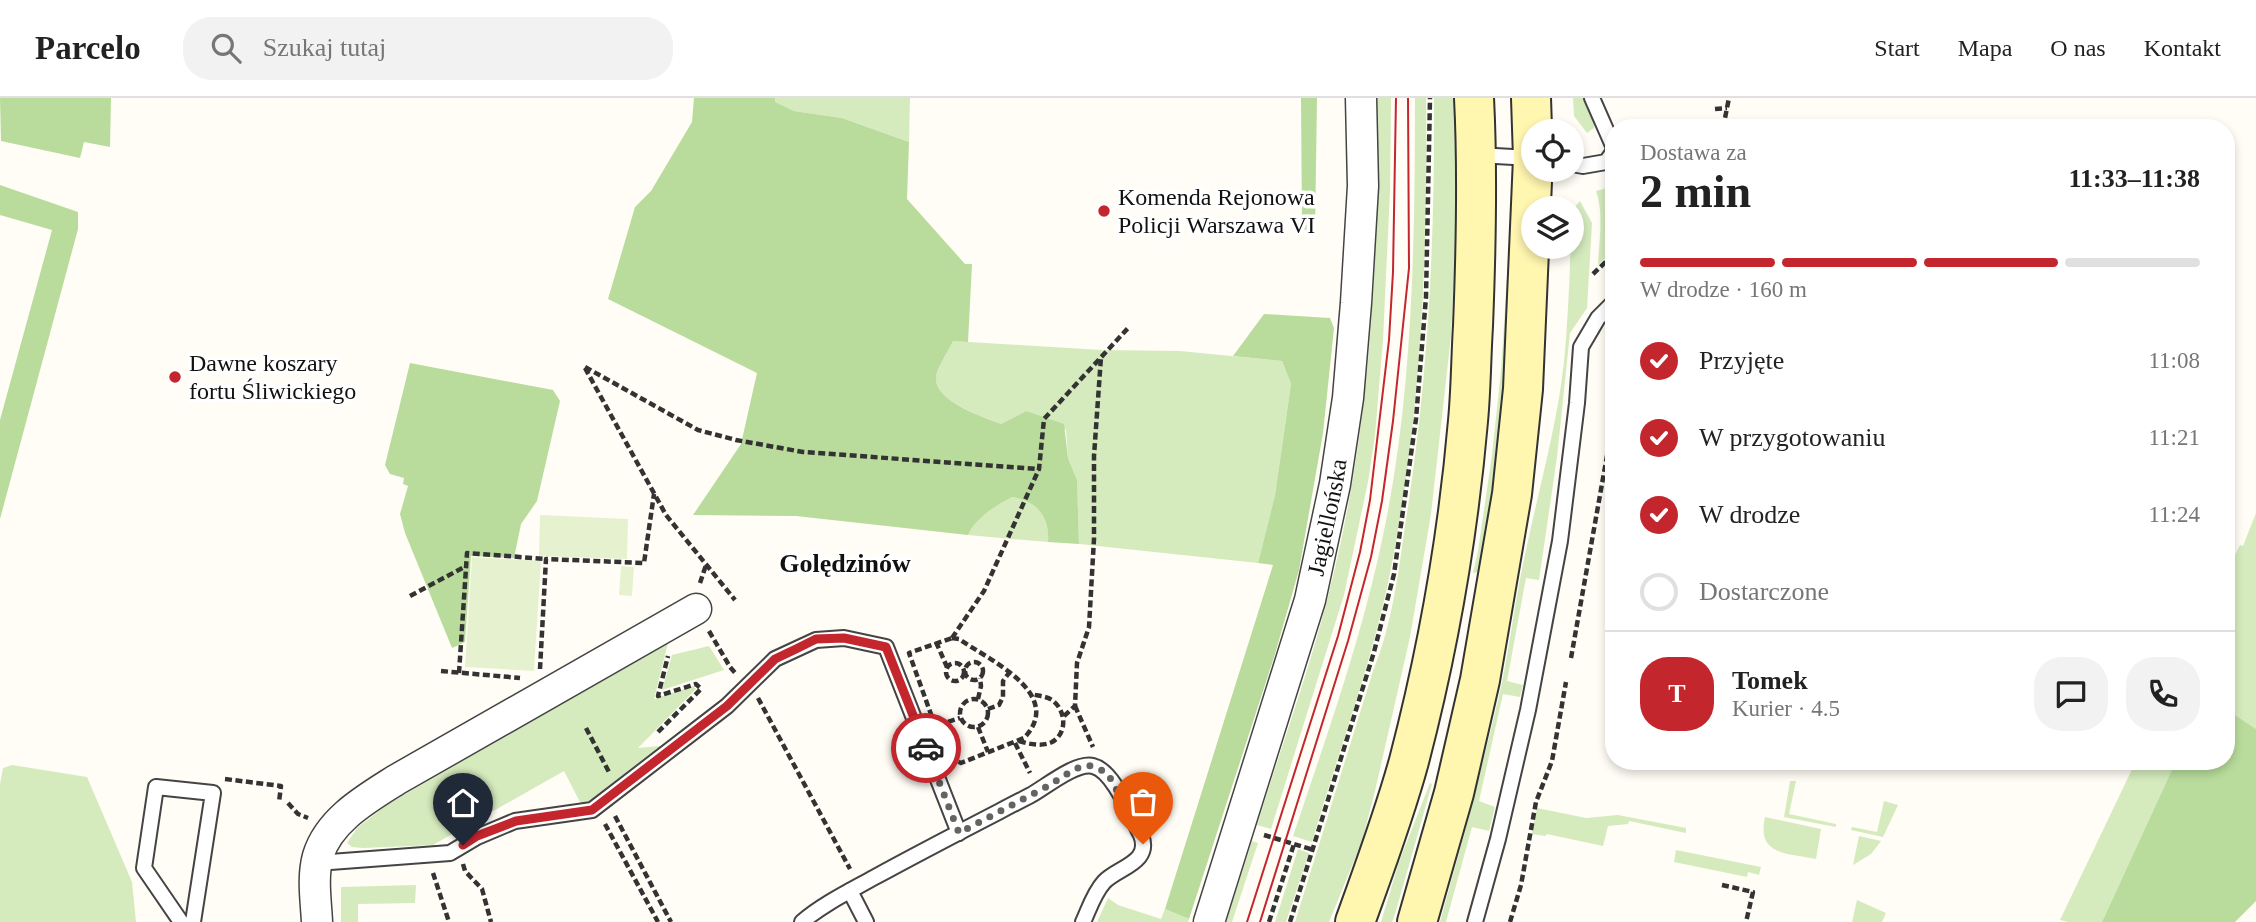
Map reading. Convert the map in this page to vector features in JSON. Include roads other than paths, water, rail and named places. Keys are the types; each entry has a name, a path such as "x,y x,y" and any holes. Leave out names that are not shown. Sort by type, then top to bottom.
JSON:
{"main road":[{"path":"1355,922 1409,763 1440,623 1453,549 1468,419 1477,155 1474,98"},
{"path":"1531,98 1532,119"},
{"path":"1417,922 1454,793 1480,680 1512,494 1523,389 1532,182"}],"street":[{"name":"Jagiellońska","path":"1209,922 1310,600 1335,484 1348,398 1356,303 1363,186 1361,98"},
{"path":"317,922 317,863 326,839 339,821 375,793 696,609"}],"lane":[{"path":"1592,98 1605,128"},
{"path":"1477,155 1521,157"},
{"path":"1584,166 1605,162"},
{"path":"1475,922 1514,772 1560,541 1581,347 1605,311"},
{"path":"317,863 450,853 477,836 516,821 592,810 727,706 775,659 816,639 844,638 886,647 959,833"},
{"path":"802,922 824,905 1075,769 1087,765 1098,768 1111,780 1141,835 1143,849 1136,861 1111,875 1100,887 1083,922"},
{"path":"181,922 144,868 156,787 213,793 193,922"},
{"path":"850,891 866,922"}],"tram line":[{"path":"1247,922 1338,636 1360,552 1370,500 1389,340 1396,98"},
{"path":"1260,922 1348,641 1371,557 1382,501 1409,268 1408,98"}],"place":[{"name":"Komenda Rejonowa Policji Warszawa VI","path":"1104,211"},
{"name":"Dawne koszary fortu Śliwickiego","path":"175,377"}],"district":[{"name":"Golędzinów","path":"845,563"}]}
